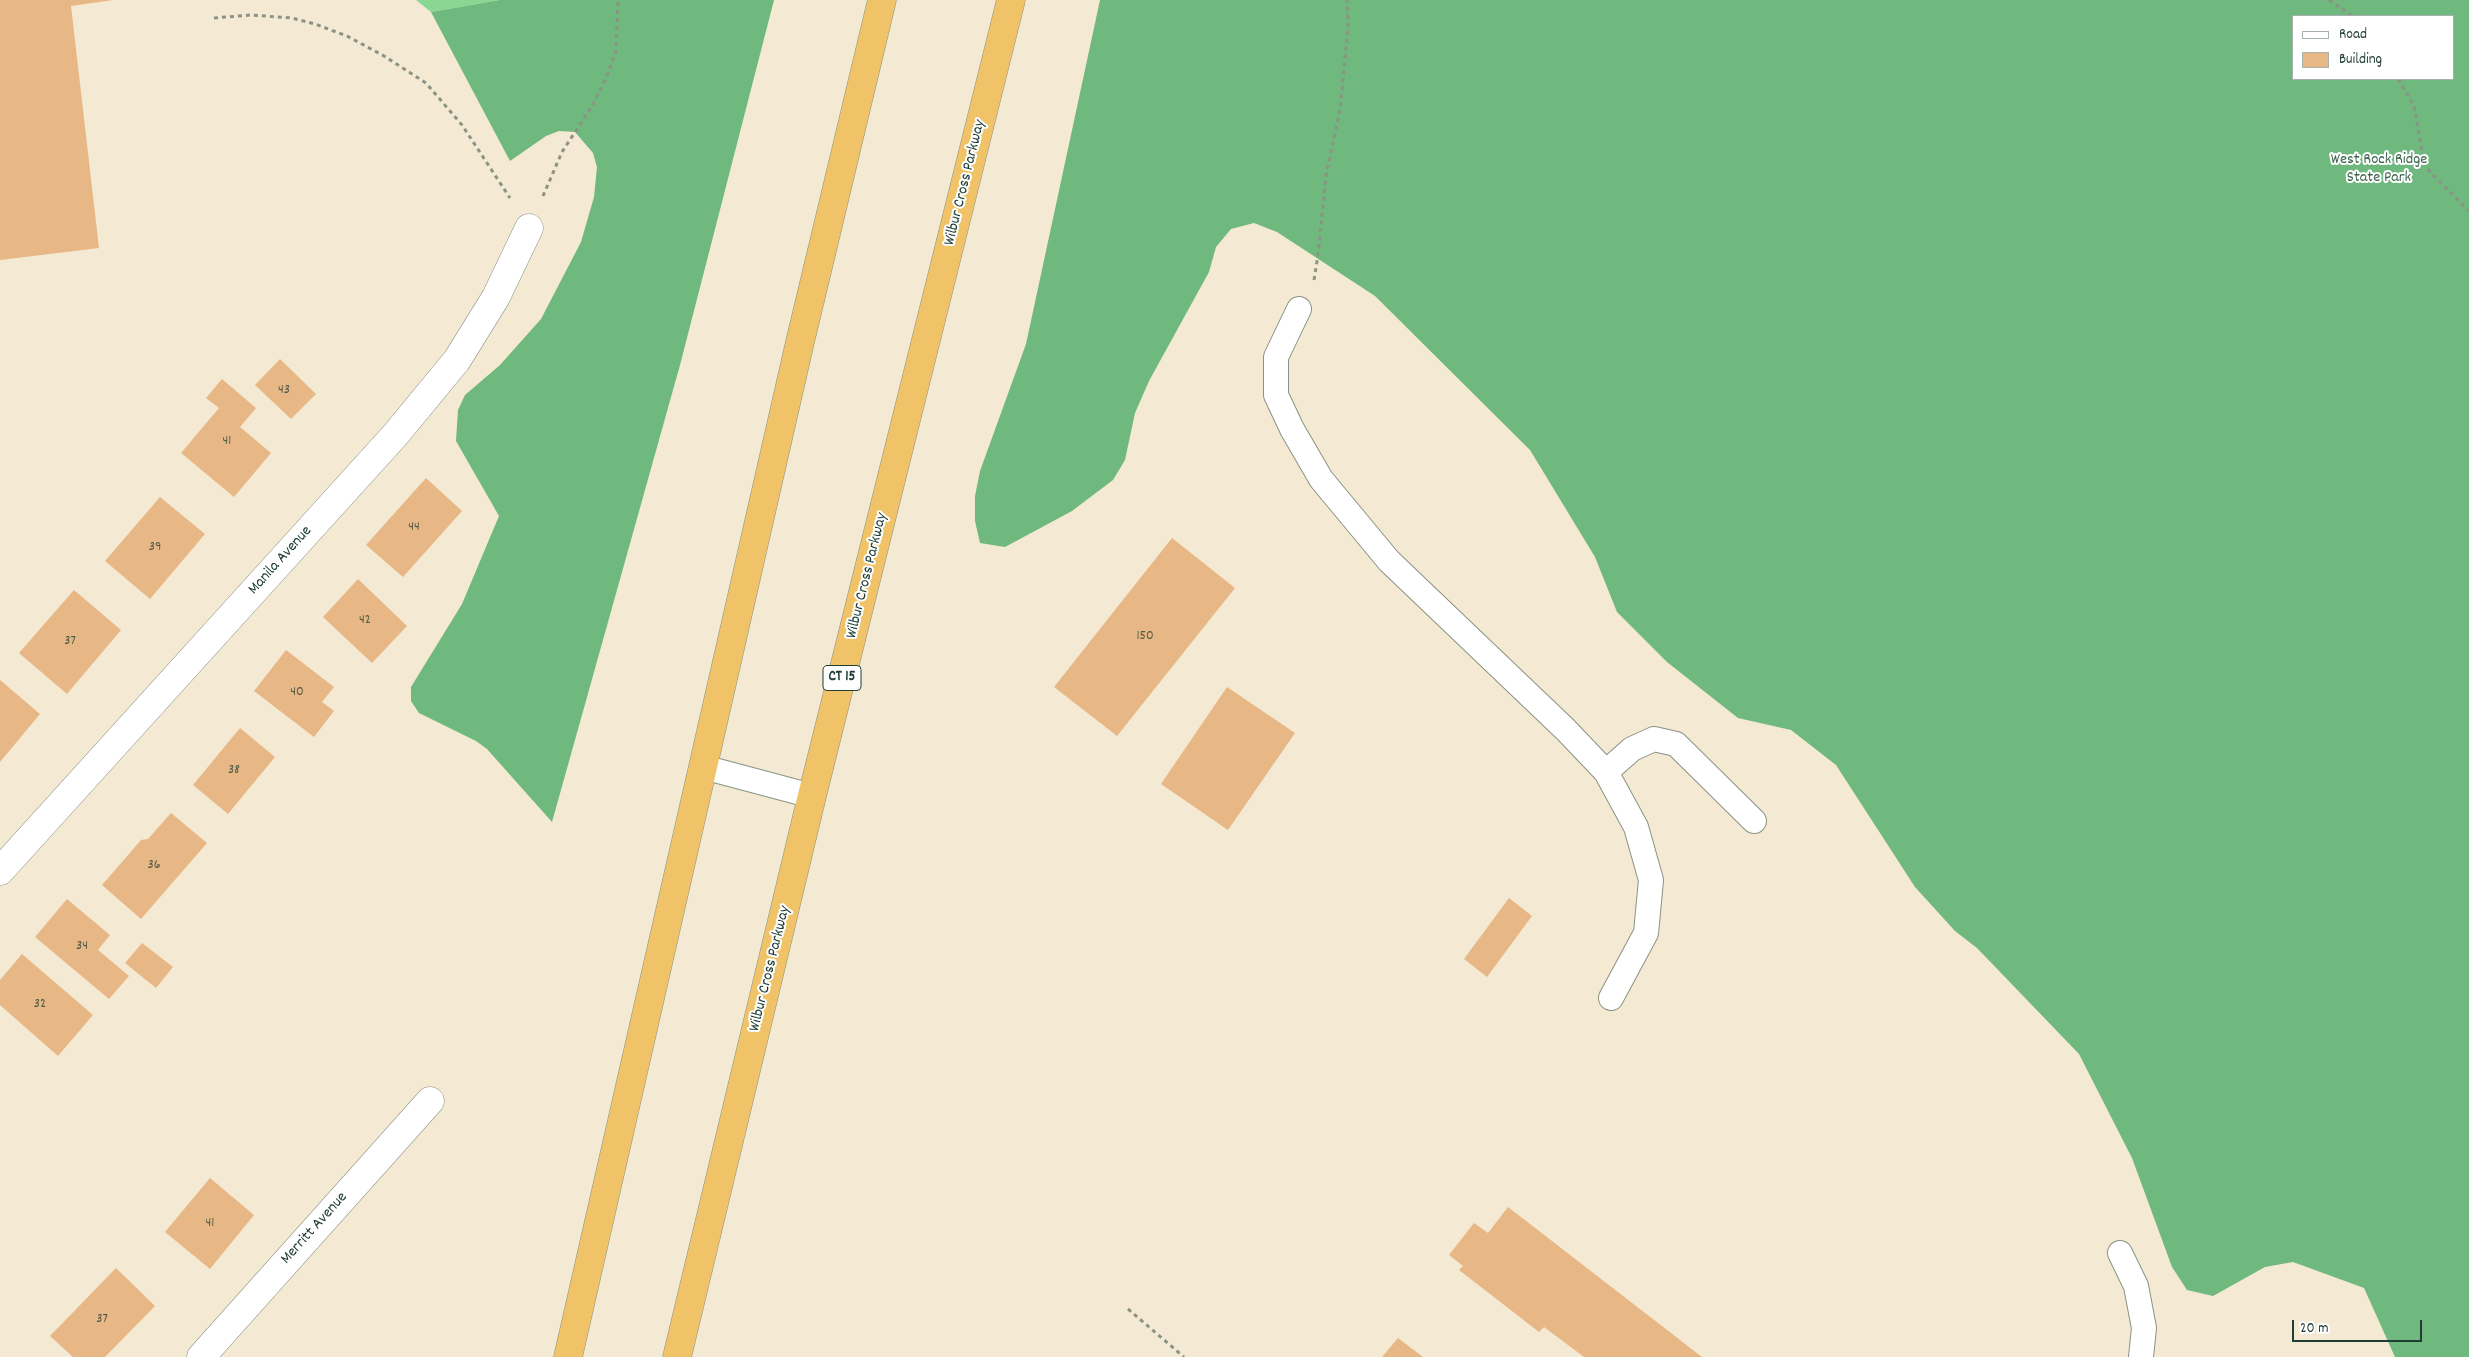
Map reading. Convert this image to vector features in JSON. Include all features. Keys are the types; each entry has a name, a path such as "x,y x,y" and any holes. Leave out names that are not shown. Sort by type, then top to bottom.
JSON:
{"highway":[{"path":"568,1357 882,0"},
{"name":"Wilbur Cross Parkway","path":"677,1357 812,796 1011,0"}],"street":[{"name":"Manila Avenue","path":"0,871 396,434 457,360 496,297 529,228"},
{"name":"Merritt Avenue","path":"201,1357 430,1101"}],"lane":[{"path":"1299,309 1276,357 1276,395 1292,429 1321,479 1389,561 1566,730 1606,772 1636,827 1651,880 1646,933 1611,998"},
{"path":"1606,772 1632,749 1654,739 1676,744 1754,821"},
{"path":"703,767 812,796"},
{"path":"2120,1253 2136,1286 2144,1328 2141,1357"}],"path":[{"path":"529,228 562,152 592,106 607,76 616,51 618,0"},
{"path":"1299,309 1313,282 1318,255 1326,175 1340,110 1348,28 1347,0"},
{"path":"2330,0 2352,15"},
{"path":"214,18 251,15 292,18 315,24 347,36 384,56 426,83 462,125 529,228"},
{"path":"2399,80 2414,106 2423,157 2430,172 2469,211"},
{"path":"1128,1309 1184,1357"}],"green space":[{"path":"416,0 500,0 431,12"},
{"path":"500,0 774,0 680,365 552,822 487,749 476,741 419,713 411,701 411,687 462,604 499,516 456,441 458,410 465,395 500,365 541,319 581,242 594,197 597,167 593,153 575,132 559,131 546,136 510,161 431,12"},
{"name":"West Rock Ridge State Park","path":"1100,0 2469,0 2469,1357 2395,1357 2364,1288 2293,1262 2265,1267 2213,1296 2187,1290 2172,1267 2132,1158 2079,1054 1977,948 1955,931 1915,887 1836,765 1791,730 1738,718 1667,662 1617,612 1595,557 1530,450 1375,296 1277,232 1254,223 1231,229 1216,247 1209,272 1149,381 1135,413 1125,460 1113,480 1072,511 1005,547 980,543 975,521 975,496 980,471 1026,344"}],"building":[{"path":"0,0 113,0 71,6 99,248 0,260"},
{"path":"280,359 316,394 291,419 255,385"},
{"path":"222,379 256,408 240,427 271,453 234,497 181,453 219,408 206,398"},
{"path":"426,478 462,511 403,577 366,545"},
{"path":"160,497 205,534 150,599 105,561"},
{"path":"1172,538 1235,588 1117,736 1054,687"},
{"path":"358,579 407,626 372,663 323,617"},
{"path":"74,590 121,630 67,694 19,653"},
{"path":"286,650 334,687 322,702 334,711 314,737 254,691"},
{"path":"0,680 40,714 0,762"},
{"path":"1227,687 1295,733 1228,830 1161,784"},
{"path":"240,728 275,757 228,814 193,785"},
{"path":"171,813 207,843 141,919 102,885 141,840 148,839"},
{"path":"1509,898 1532,916 1487,977 1464,959"},
{"path":"67,899 110,935 98,950 129,976 109,999 35,937"},
{"path":"142,943 173,967 156,988 125,963"},
{"path":"22,954 93,1015 58,1056 0,1005 0,980"},
{"path":"210,1178 254,1215 210,1269 165,1232"},
{"path":"1508,1207 1702,1357 1584,1357 1544,1327 1539,1332 1459,1270 1463,1266 1449,1255 1474,1223 1488,1233"},
{"path":"116,1268 155,1306 105,1357 73,1357 50,1336"},
{"path":"1398,1338 1423,1357 1382,1357"}]}
